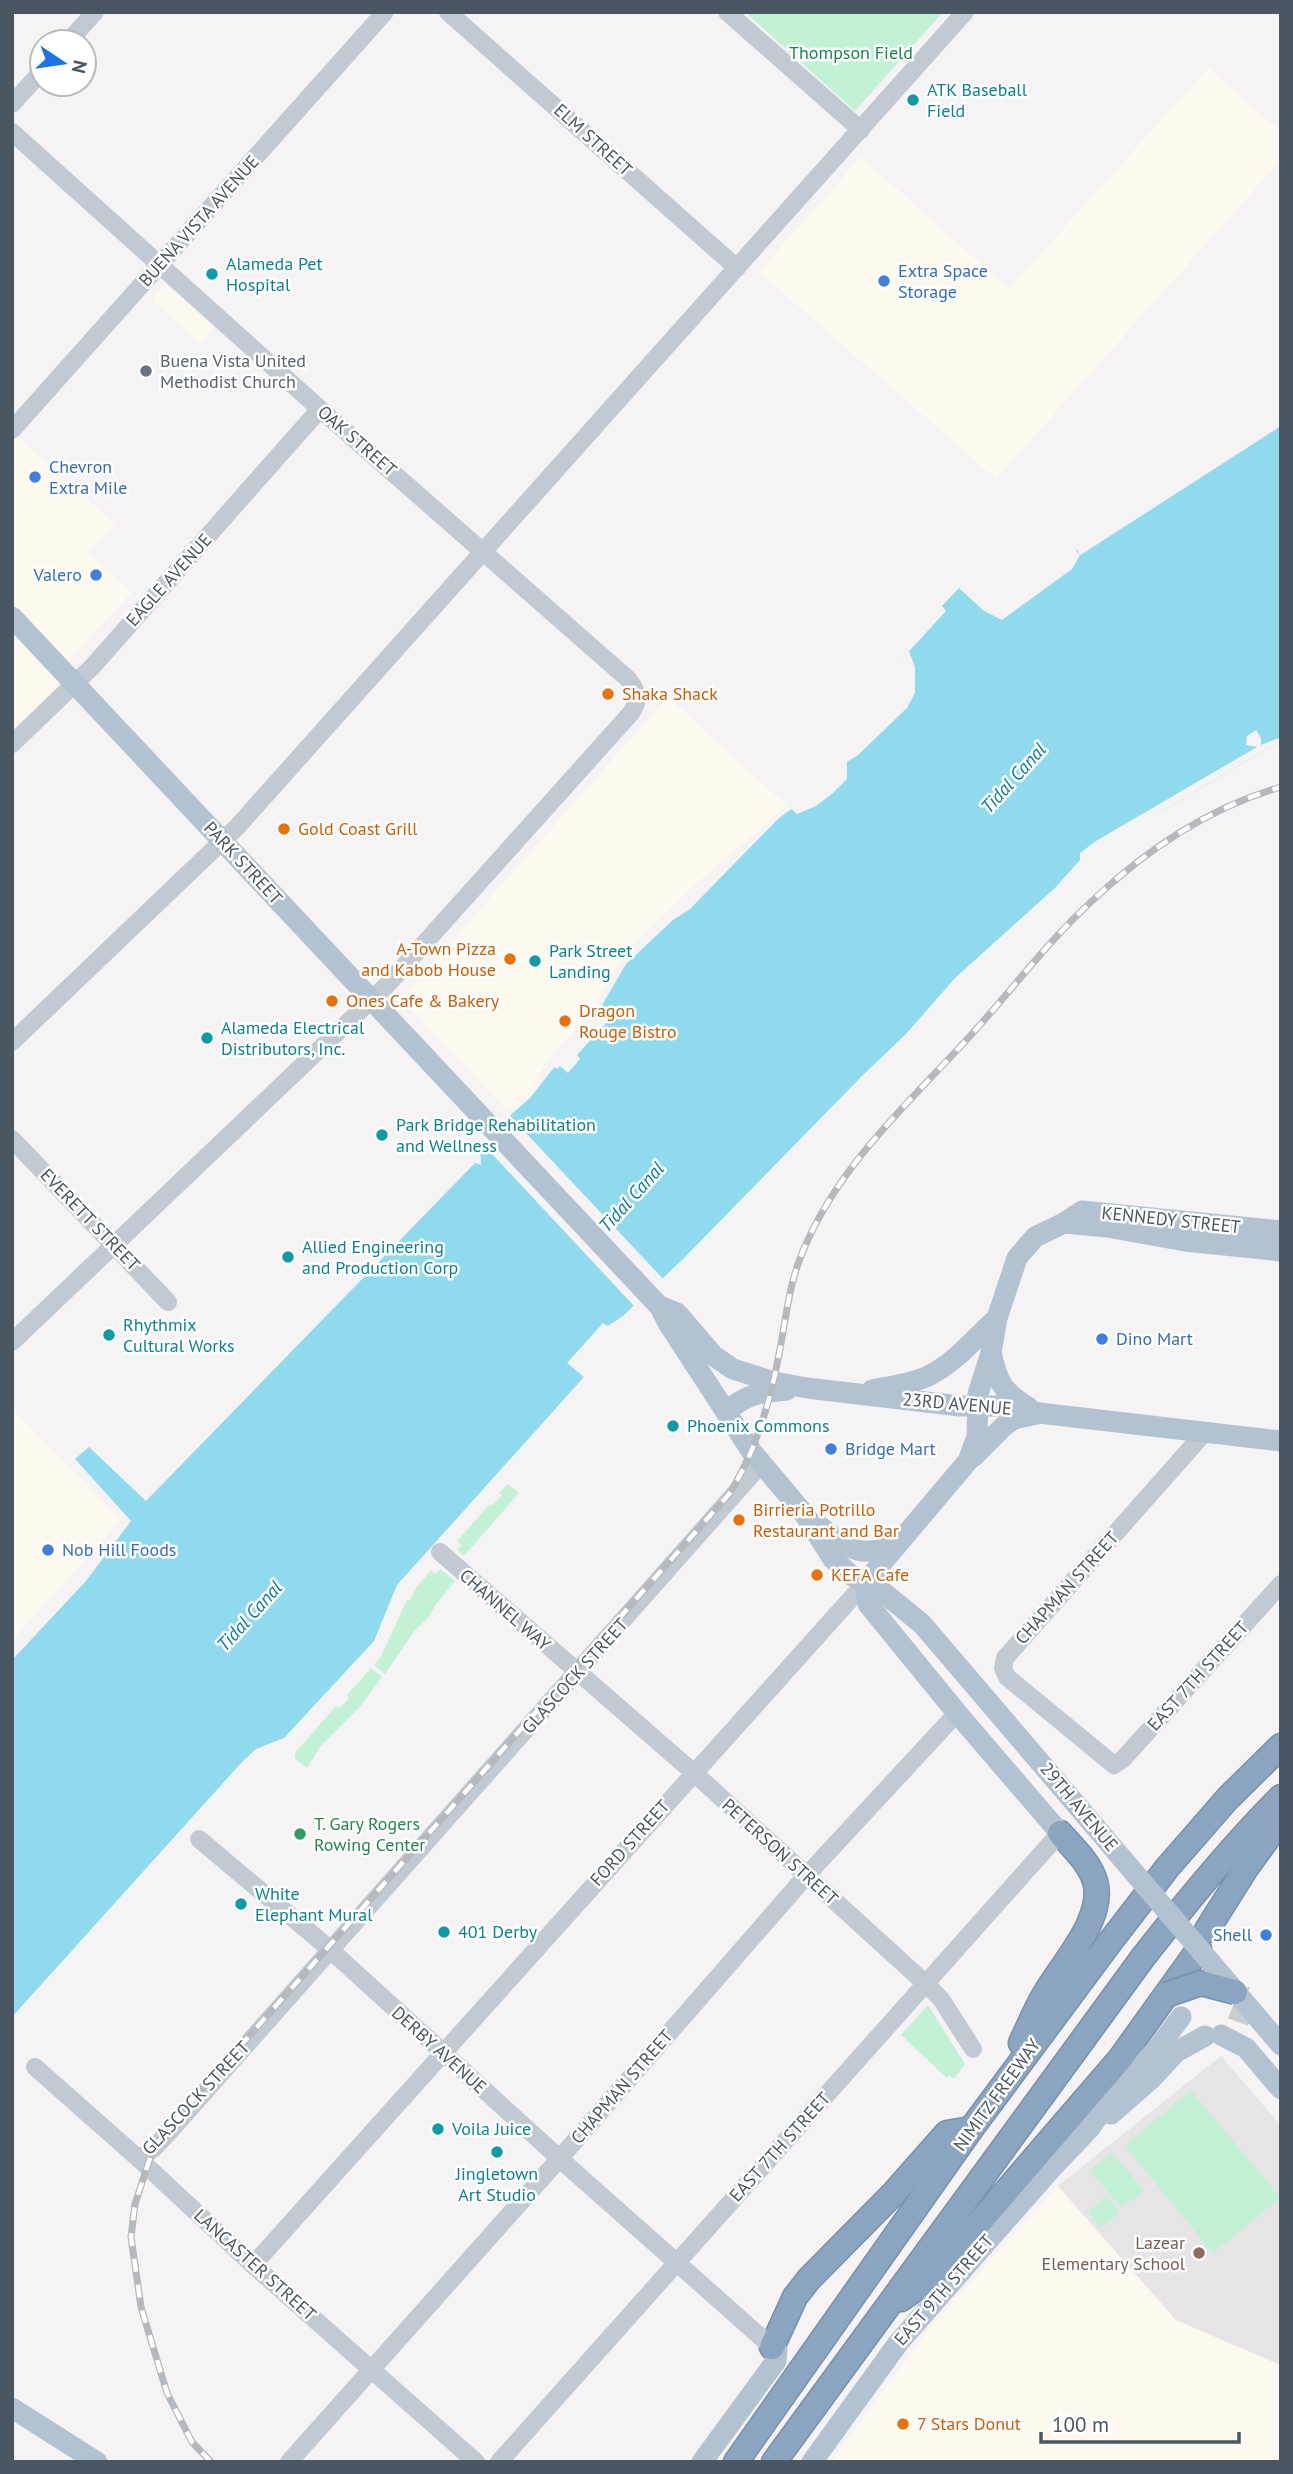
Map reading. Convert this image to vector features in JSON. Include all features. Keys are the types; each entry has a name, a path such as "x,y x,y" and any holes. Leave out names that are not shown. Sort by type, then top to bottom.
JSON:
{"highway":[{"name":"NIMITZ FREEWAY","path":"736,2462 994,2097 1167,1868 1228,1798 1281,1746"},
{"name":"NIMITZ FREEWAY","path":"774,2462 1144,1956 1194,1892 1281,1797"},
{"path":"1176,2008 1203,1940 1246,1868 1281,1820"},
{"path":"994,2097 1045,1993 1091,1919 1096,1883 1087,1863 1060,1833"},
{"path":"884,2311 933,2276 1120,2059 1201,1983 1235,1992"},
{"path":"772,2347 795,2297 809,2279 894,2193 947,2133 971,2129"}],"main road":[{"name":"PARK STREET","path":"12,617 660,1307"},
{"name":"KENNEDY STREET","path":"977,1406 997,1318 1017,1258 1035,1237 1065,1223 1082,1211 1281,1231"},
{"name":"KENNEDY STREET","path":"1065,1223 1107,1227 1185,1241 1281,1251"},
{"name":"23RD AVENUE","path":"660,1307 677,1313 714,1356 733,1369 774,1382 977,1406 1007,1406 1039,1413 1281,1441"},
{"name":"29TH AVENUE","path":"660,1307 726,1412 762,1463 805,1515 833,1559 851,1575 884,1593 922,1624 1068,1795 1203,1940 1235,1992 1281,2045"},
{"name":"KENNEDY STREET","path":"857,1393 908,1383 931,1375 969,1345 997,1318"},
{"path":"991,1353 997,1379 1005,1391 1039,1413"},
{"path":"726,1412 750,1395 807,1388"},
{"name":"FORD STREET","path":"865,1583 968,1461 977,1437 977,1406"},
{"path":"968,1461 1014,1419 1039,1413"},
{"path":"805,1515 847,1547 859,1552 870,1553 897,1544"},
{"name":"29TH AVENUE","path":"865,1583 868,1604 1060,1833"},
{"path":"1176,2008 1187,2026 1221,2031 1246,2048 1281,2090"},
{"name":"EAST 9TH STREET","path":"811,2462 899,2342 1162,2043 1176,2008"},
{"name":"EAST 9TH STREET","path":"1089,2129 1122,2106 1152,2080 1176,2052 1221,2031"},
{"path":"702,2462 776,2361 777,2351 772,2347"},
{"path":"12,2408 97,2462"}],"street":[{"path":"81,28 95,12"},
{"name":"BUENA VISTA AVENUE","path":"12,430 385,12"},
{"name":"ELM STREET","path":"448,12 737,268"},
{"path":"727,12 861,130"},
{"path":"12,1042 222,842 965,12"},
{"path":"12,104 28,86"},
{"name":"OAK STREET","path":"12,132 320,410 628,679 635,688 637,695 631,713 405,965 371,999"},
{"name":"EAGLE AVENUE","path":"12,744 75,682 320,410"},
{"path":"12,1342 371,999"},
{"name":"EVERETT STREET","path":"12,1139 168,1302"},
{"name":"CHAPMAN STREET","path":"1114,1765 1007,1677 1003,1668 1005,1658 1206,1431"},
{"name":"GLASCOCK STREET","path":"139,2159 164,2126 328,1948 723,1497 736,1490 762,1463"},
{"name":"CHANNEL WAY","path":"440,1552 574,1670"},
{"name":"FORD STREET","path":"253,2265 865,1583"},
{"name":"EAST 7TH STREET","path":"1114,1765 1123,1759 1281,1584"},
{"name":"PETERSON STREET","path":"574,1670 693,1772 926,1984 941,1999 974,2049"},
{"name":"CHAPMAN STREET","path":"289,2462 806,1876 957,1713"},
{"name":"EAST 7TH STREET","path":"499,2462 1060,1833"},
{"name":"DERBY AVENUE","path":"203,1842 328,1948 772,2347"},
{"name":"LANCASTER STREET","path":"35,2067 476,2462"}],"shaded area":[{"name":"Extra Space Storage","path":"1208,68 1281,132 1281,160 996,479 759,272 861,157 1009,289"},
{"path":"166,284 214,328 200,344 152,300"},
{"path":"12,432 115,524 89,553 132,592 78,650 50,693 12,729"},
{"name":"Park Street Landing","path":"668,697 787,806 700,880 632,946 611,975 597,1005 545,1063 533,1089 509,1112 404,1002 406,993"},
{"name":"Nob Hill Foods","path":"12,1408 121,1520 12,1641"},
{"name":"Lazear Elementary School","path":"1221,2056 1281,2126 1281,2365 1176,2320 1058,2186"},
{"path":"1058,2186 1176,2320 1281,2365 1281,2462 831,2462 930,2327"}],"green space":[{"name":"Thompson Field","path":"745,12 943,12 855,111"},
{"path":"508,1484 519,1493 464,1556 457,1550 462,1545 457,1541 490,1504 493,1505 502,1495 499,1493"},
{"path":"440,1569 455,1581 427,1619 415,1630 385,1674 374,1665 381,1656 407,1600 410,1600 431,1570 436,1574"},
{"path":"371,1668 382,1677 358,1709 320,1747 307,1768 295,1758 295,1753 336,1706 339,1708 349,1698 347,1695"},
{"path":"928,2005 965,2064 954,2079 949,2075 947,2078 901,2035"},
{"path":"1191,2090 1280,2198 1213,2253 1125,2146"},
{"path":"1111,2152 1144,2190 1122,2208 1090,2171"},
{"path":"1106,2196 1120,2212 1101,2228 1088,2212"}],"water":[{"name":"Tidal Canal","path":"1281,426 1281,743 1263,751 1080,860 1056,887 955,978 906,1034 683,1259 623,1316 608,1326 603,1323 567,1363 584,1377 397,1585 374,1641 284,1738 256,1749 242,1762 12,2017 12,1660 86,1581 131,1521 75,1459 89,1447 146,1501 475,1163 481,1165 480,1142 530,1098 598,1012 626,964 673,920 690,909 779,818 796,806 911,669 901,660 946,611 942,606 962,585 997,613 1077,549 1080,555 1082,554"}],"pier":[{"path":"1071,545 1080,555 1072,569 1002,620 984,611 959,588 964,583 996,609"},
{"path":"909,651 915,667 915,693 907,708 858,755 847,762 847,779 833,793 816,806 797,814 789,807 828,757 906,670 901,665 901,660"},
{"path":"1256,730 1261,738 1261,745 1281,737 1281,743 1164,810 1080,863 1080,853 1096,841 1257,747 1246,745 1247,736"},
{"path":"596,1010 608,1021 577,1055 580,1059 568,1073 560,1066 557,1069 552,1065"},
{"path":"507,1113 665,1281 636,1308 478,1139"}],"tunnel":[{"path":"1238,2022 1244,2006 1239,1990"}],"railway":[{"path":"211,2462 192,2442 167,2393 141,2307 131,2237 135,2204 153,2149 181,2113 730,1493 755,1443 766,1408 798,1263 818,1220 836,1190 877,1136 971,1035 1061,932 1112,883 1156,848 1204,819 1229,806 1281,787"}],"place":[{"name":"ATK Baseball Field","path":"913,100"},
{"name":"Alameda Pet Hospital","path":"212,274"},
{"name":"Extra Space Storage","path":"884,281"},
{"name":"Buena Vista United Methodist Church","path":"146,371"},
{"name":"Chevron Extra Mile","path":"35,477"},
{"name":"Valero","path":"96,575"},
{"name":"Shaka Shack","path":"608,694"},
{"name":"Gold Coast Grill","path":"284,829"},
{"name":"A-Town Pizza and Kabob House","path":"510,959"},
{"name":"Park Street Landing","path":"535,961"},
{"name":"Ones Cafe & Bakery","path":"332,1001"},
{"name":"Dragon Rouge Bistro","path":"565,1021"},
{"name":"Alameda Electrical Distributors, Inc.","path":"207,1038"},
{"name":"Park Bridge Rehabilitation and Wellness","path":"382,1135"},
{"name":"Allied Engineering and Production Corp","path":"288,1257"},
{"name":"Rhythmix Cultural Works","path":"109,1335"},
{"name":"Dino Mart","path":"1102,1339"},
{"name":"Phoenix Commons","path":"673,1426"},
{"name":"Bridge Mart","path":"831,1449"},
{"name":"Birrieria Potrillo Restaurant and Bar","path":"739,1520"},
{"name":"Nob Hill Foods","path":"48,1550"},
{"name":"KEFA Cafe","path":"817,1575"},
{"name":"T. Gary Rogers Rowing Center","path":"300,1834"},
{"name":"White Elephant Mural","path":"241,1904"},
{"name":"401 Derby","path":"444,1932"},
{"name":"Shell","path":"1266,1935"},
{"name":"Voila Juice","path":"438,2129"},
{"name":"Jingletown Art Studio","path":"497,2152"},
{"name":"Lazear Elementary School","path":"1199,2253"},
{"name":"7 Stars Donut","path":"903,2424"}]}
